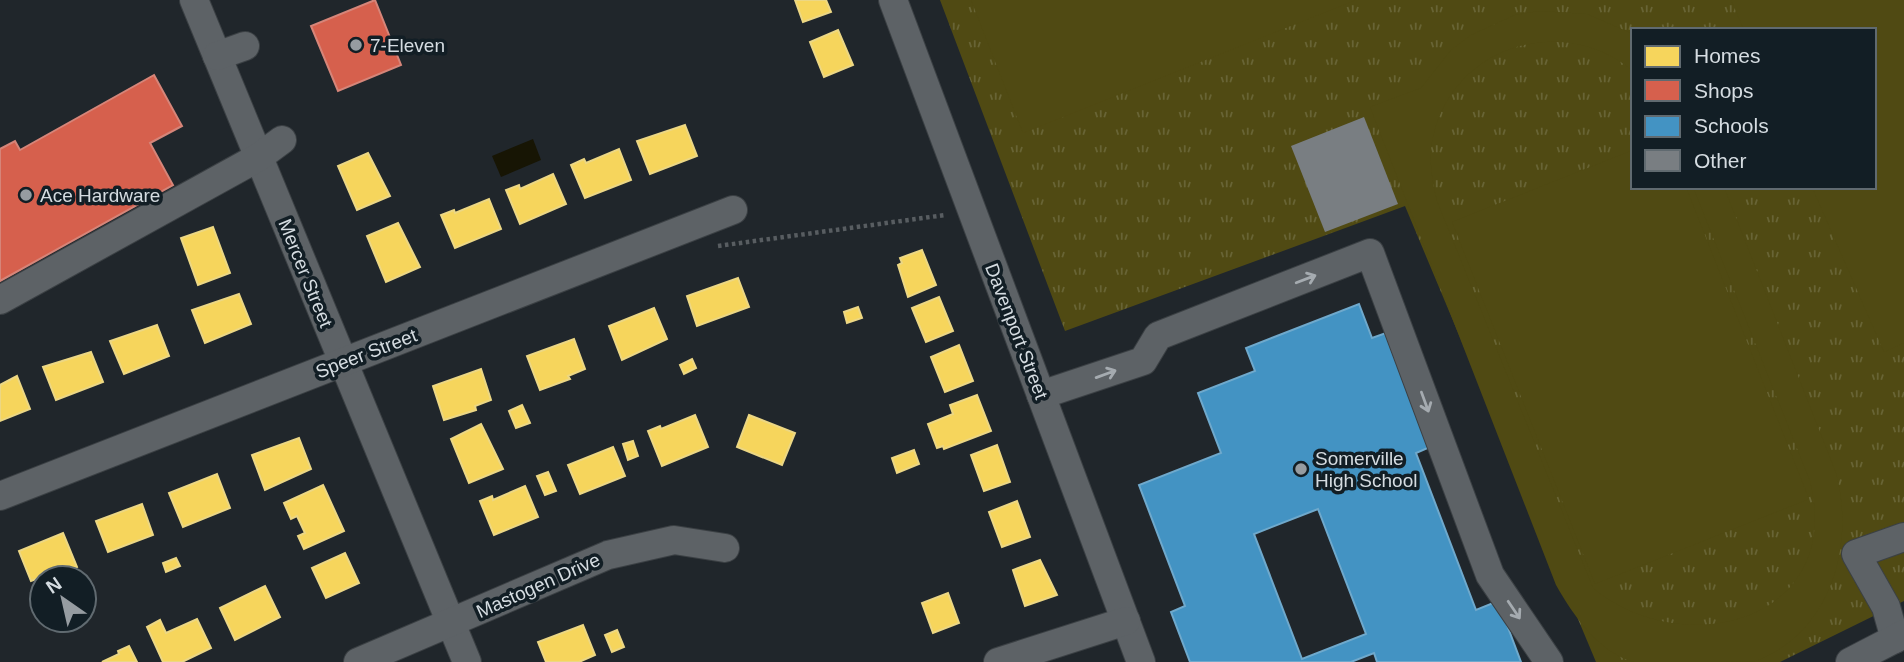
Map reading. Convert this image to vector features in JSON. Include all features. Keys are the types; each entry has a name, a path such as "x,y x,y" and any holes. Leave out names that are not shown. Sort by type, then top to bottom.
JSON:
{"street":[{"name":"Mercer Street","path":"194,0 467,662"},
{"name":"Davenport Street","path":"893,0 1141,662"},
{"path":"218,56 246,46"},
{"path":"0,300 259,157 282,140"},
{"name":"Speer Street","path":"0,496 733,210"},
{"path":"1041,395 1143,361 1158,336 1370,253 1490,575 1549,662"},
{"path":"1850,662 1900,637 1856,554 1904,537"},
{"name":"Mastogen Drive","path":"358,662 608,555 640,545 674,540 725,548"},
{"path":"998,662 1126,621"}],"path":[{"path":"707,248 945,215"}],"green space":[{"path":"940,0 1904,0 1904,601 1780,662 1596,662 1405,206 1065,331"},
{"path":"971,0 1356,0 1023,133"},
{"path":"1731,0 1904,0 1904,343 1884,352 1813,189 1876,189 1876,28 1743,28"},
{"path":"1539,11 1587,14 1631,33 1631,70 1605,53 1575,44 1544,42 1514,48 1487,61 1463,80 1444,106 1432,145 1432,177 1437,201 1593,588 1629,610 1669,622 1710,624 1748,616 1780,597 1803,568 1814,529 1810,481 1694,189 1725,189 1836,473 1842,528 1832,583 1820,607 1803,629 1782,648 1756,661 1634,662 1598,642 1570,608 1556,585 1370,107 1421,88 1451,50 1471,35 1515,15"},
{"path":"1631,151 1631,189 1687,189 1809,499 1595,584 1452,222"}],"shaded area":[{"path":"533,139 541,160 501,177 492,156"}],"building: Homes":[{"path":"795,0 826,0 831,12 803,22"},
{"path":"838,30 853,65 824,77 810,42"},
{"path":"685,125 697,156 650,174 637,141"},
{"path":"619,149 631,180 585,198 571,165 584,159 586,163"},
{"path":"368,153 390,196 357,210 338,166"},
{"path":"553,174 566,204 520,224 506,190 519,185 520,189"},
{"path":"489,199 501,229 455,248 441,215 454,210 455,213"},
{"path":"398,223 420,267 386,282 367,236"},
{"path":"213,227 230,273 198,285 181,238"},
{"path":"922,250 936,285 908,297 898,265 902,263 900,258"},
{"path":"738,278 749,307 697,326 687,296"},
{"path":"239,294 251,324 205,343 192,310"},
{"path":"939,297 953,331 926,342 912,308"},
{"path":"858,307 862,318 847,323 844,312"},
{"path":"654,308 667,339 622,360 609,326"},
{"path":"157,325 169,356 124,374 110,341"},
{"path":"574,339 585,369 568,376 570,379 540,390 527,356"},
{"path":"959,345 973,381 945,392 931,357"},
{"path":"91,352 103,382 56,400 43,367"},
{"path":"692,359 696,368 684,374 680,365"},
{"path":"481,369 491,400 475,406 476,410 444,420 433,386"},
{"path":"17,376 30,409 0,421 0,385"},
{"path":"977,395 991,431 944,449 943,446 937,448 928,424 953,414 950,405"},
{"path":"522,405 530,423 516,428 509,411"},
{"path":"695,415 708,447 662,466 648,431 660,426 661,429"},
{"path":"749,415 795,433 782,465 737,447"},
{"path":"481,424 503,469 469,483 451,439"},
{"path":"299,438 311,469 265,490 252,455"},
{"path":"633,441 638,456 628,460 623,444"},
{"path":"997,445 1010,482 984,491 971,455"},
{"path":"613,447 625,476 580,494 568,465"},
{"path":"914,450 919,464 897,473 892,458"},
{"path":"548,472 556,491 545,495 537,476"},
{"path":"217,474 230,508 183,527 169,493"},
{"path":"323,485 344,531 304,549 298,536 305,533 297,516 291,519 284,503"},
{"path":"525,486 538,517 494,535 480,501 492,496 493,500"},
{"path":"1017,501 1030,537 1002,547 989,512"},
{"path":"142,504 153,535 108,552 96,521"},
{"path":"63,533 76,564 28,564 28,574 19,551"},
{"path":"345,553 359,583 326,598 312,568"},
{"path":"176,558 180,566 166,572 163,563"},
{"path":"1040,560 1057,595 1025,606 1013,570"},
{"path":"265,586 280,617 235,640 220,608"},
{"path":"948,593 959,623 933,633 922,603"},
{"path":"197,619 211,648 182,662 163,662 147,627 160,620 166,633"},
{"path":"583,625 595,655 579,662 546,662 538,642"},
{"path":"617,630 624,647 612,652 605,635"},
{"path":"129,646 137,662 102,662 119,654 118,651"}],"building: Shops":[{"name":"7-Eleven","path":"375,0 401,65 338,91 311,26"},
{"path":"154,75 182,126 150,143 173,185 0,281 0,149 15,141 20,150"}],"building: Schools":[{"name":"Somerville High School","path":"1359,304 1372,338 1386,333 1430,447 1416,453 1476,610 1498,601 1521,662 1377,662 1374,653 1351,662 1190,662 1171,612 1185,606 1139,485 1221,453 1198,393 1255,371 1246,348","holes":["1318,509 1366,634 1302,659 1254,534"]}],"building: Other":[{"path":"1364,117 1398,204 1325,232 1291,146"}],"place":[{"name":"7-Eleven","path":"356,45"},
{"name":"Ace Hardware","path":"26,195"},
{"name":"Somerville High School","path":"1301,469"}]}
